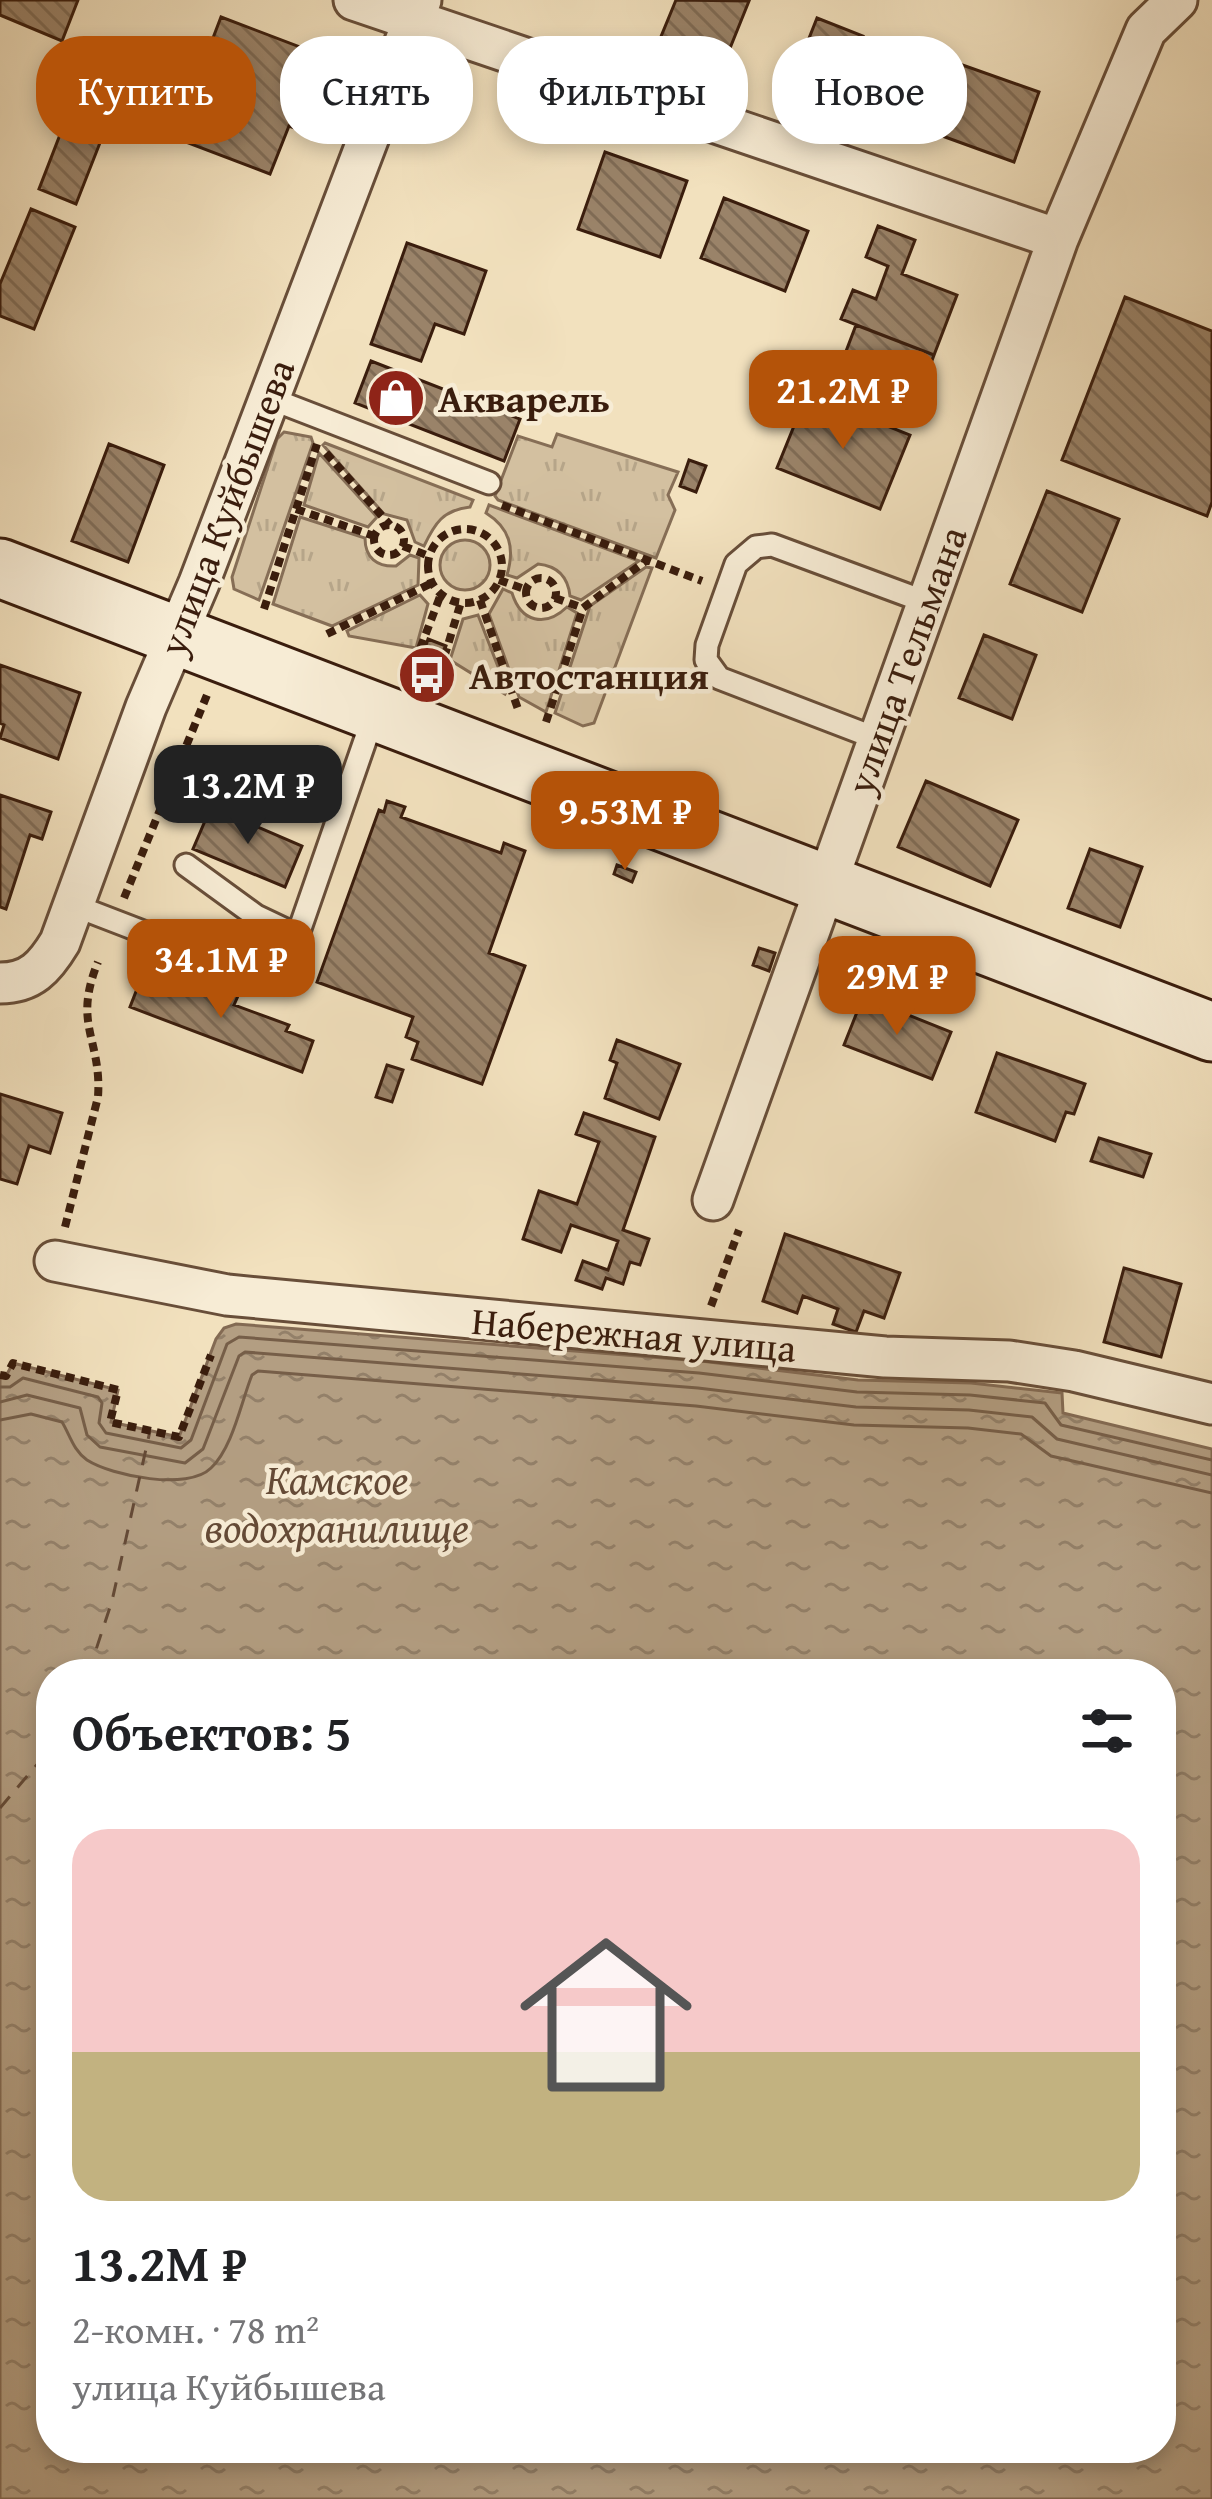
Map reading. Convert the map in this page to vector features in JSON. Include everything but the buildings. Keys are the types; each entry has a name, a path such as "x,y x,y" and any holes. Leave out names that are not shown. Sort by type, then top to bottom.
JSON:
{"street":[{"path":"354,0 417,11 1058,239"},
{"name":"улица Тельмана","path":"713,1200 1058,239 1146,30 1177,0"},
{"name":"улица Куйбышева","path":"0,983 16,983 38,973 60,942 417,11"},
{"path":"0,568 1212,1032"},
{"name":"Набережная улица","path":"56,1261 227,1295 885,1358 1009,1361 1151,1387 1212,1404"}],"lane":[{"path":"269,398 486,491"},
{"path":"878,739 719,678 711,671 706,645 743,555 756,547 772,545 926,602"},
{"path":"73,905 268,980 280,977 375,712"},
{"path":"186,865 256,916 298,935"}],"path":[{"path":"264,608 325,420"},
{"path":"317,443 389,525 402,532 403,546"},
{"path":"486,491 726,590"},
{"path":"296,509 375,536"},
{"path":"389,525 375,536 376,547 387,555 403,546"},
{"path":"474,530 497,546 502,565 499,580 480,600 460,602 441,594 432,583 429,556 446,533 474,530"},
{"path":"403,546 429,556"},
{"path":"546,722 583,608 647,560"},
{"path":"542,578 554,586 555,598 548,607 539,608 528,600 526,590 542,578"},
{"path":"499,580 526,590"},
{"path":"327,634 432,583"},
{"path":"415,662 441,594"},
{"path":"555,598 583,608"},
{"path":"480,600 519,712"},
{"path":"440,671 460,602"},
{"path":"56,1261 100,1081 86,1015 86,991 210,688"},
{"path":"0,1375 6,1376 13,1363 118,1390 110,1422 179,1437 211,1355"}],"green space":[{"path":"284,432 311,437 313,443 259,600 234,589 232,577 277,439"},
{"path":"557,434 678,472 668,495 675,510 656,558 498,500 495,496 518,436 552,447"},
{"path":"325,443 473,500 470,507 441,519 424,546 415,542 407,520 384,514"},
{"path":"319,453 377,517 368,527 304,505"},
{"path":"489,505 639,561 581,600 570,596 564,578 551,567 538,564 517,578 507,575 508,540 501,525 486,513"},
{"path":"300,517 365,538 370,556 383,565 396,566 410,555 419,558 418,585 332,626 273,604"},
{"path":"465,540 483,547 490,565 483,583 465,590 447,583 440,565 447,547"},
{"path":"646,567 652,568 594,723 583,726 555,713 590,606"},
{"path":"503,589 535,619 550,618 567,607 577,613 546,712 519,697 489,614"},
{"path":"420,595 428,604 416,648 349,636 347,631"},
{"path":"478,615 505,694 450,660 463,619"}],"water":[{"name":"Камское водохранилище","path":"236,1324 701,1361 858,1380 971,1383 1062,1393 1063,1413 1212,1449 1212,2499 0,2499 0,1375 6,1376 13,1363 118,1390 111,1422 179,1437 224,1328"}],"ferry route":[{"path":"93,1659 112,1601 150,1431"},
{"path":"0,1808 36,1766"}],"place":[{"name":"Акварель","path":"396,398"},
{"name":"Автостанция","path":"427,675"}]}
